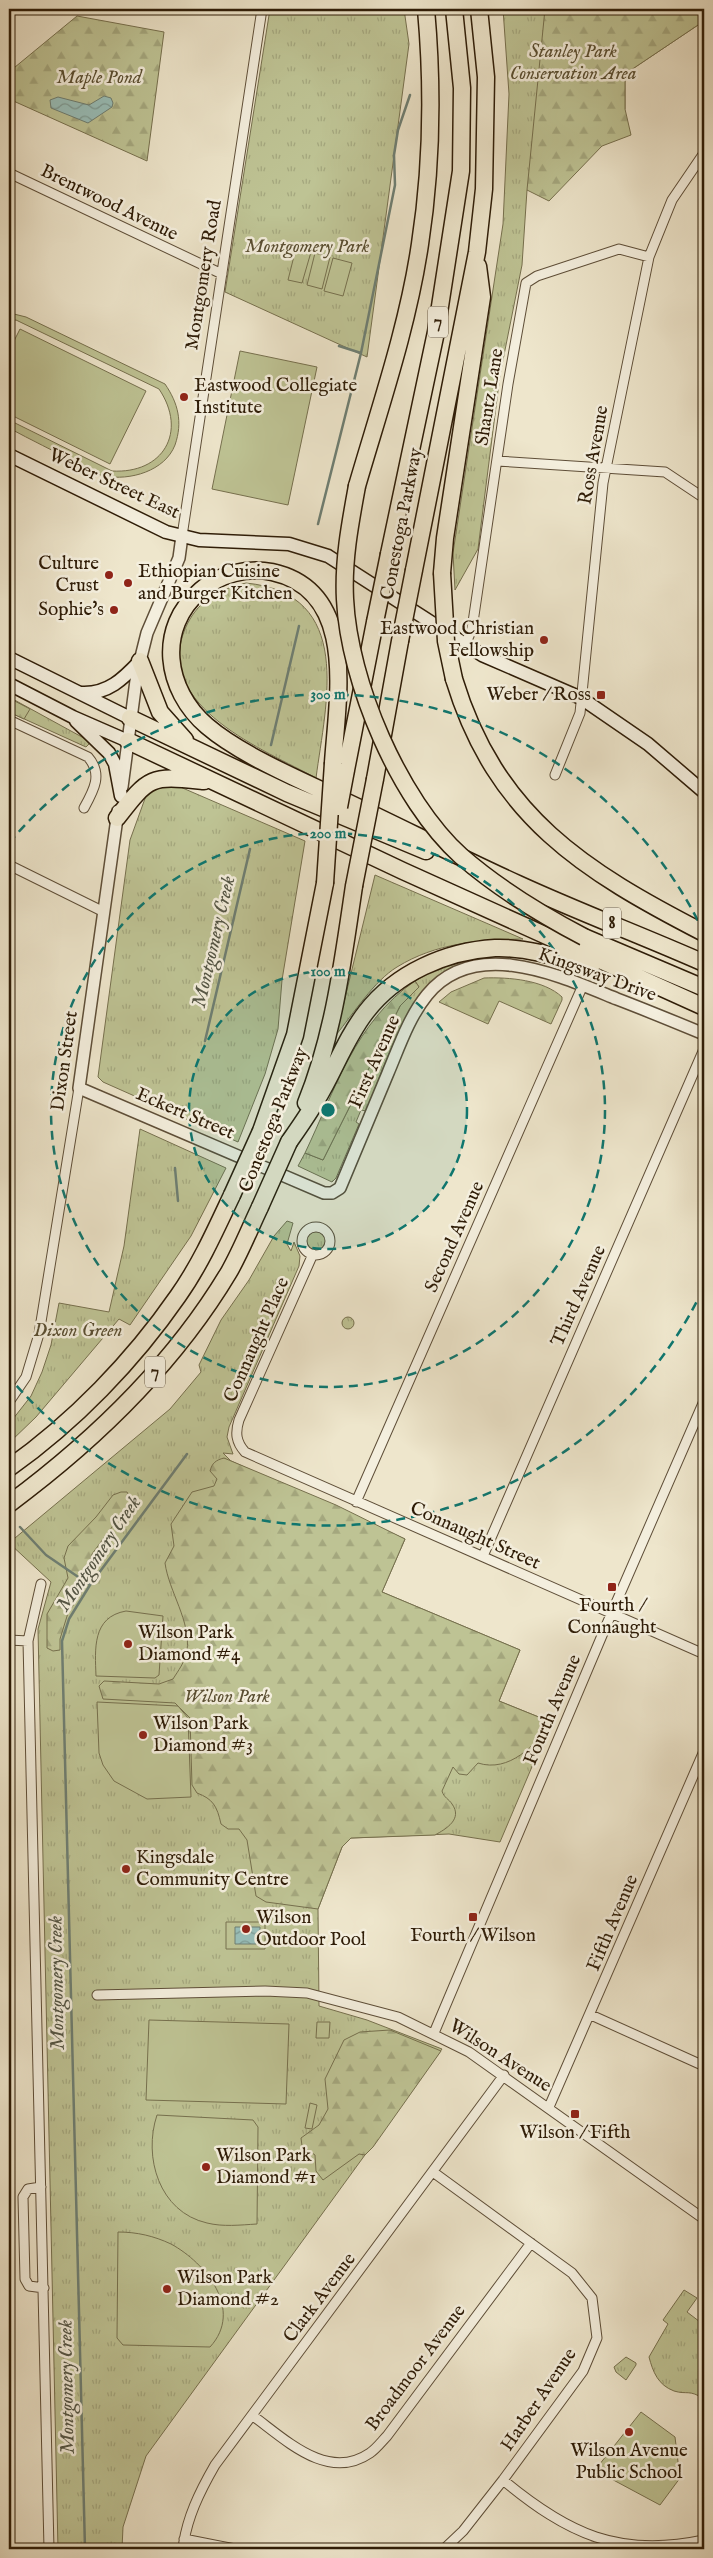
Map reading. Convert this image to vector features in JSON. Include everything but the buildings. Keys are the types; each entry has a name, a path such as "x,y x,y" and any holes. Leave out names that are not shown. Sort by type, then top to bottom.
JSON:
{"highway":[{"path":"426,9 431,78 430,123 427,183 420,245 405,318 357,486 346,544 345,600 359,680 371,714 396,769 429,819 460,855 497,886 534,910 584,937 704,988"},
{"name":"Conestoga Parkway","path":"9,1468 31,1452 93,1397 140,1345 179,1294 202,1256 261,1131 295,1035 326,883 339,767 375,622 436,332 461,170 462,88 454,9"},
{"name":"Conestoga Parkway","path":"9,1504 44,1478 100,1430 151,1377 198,1318 229,1272 260,1207 307,1101 326,1046 339,986 354,886 400,641 477,252 484,189 486,146 486,77 479,9"},
{"path":"477,252 482,297 445,538 442,573 446,641 454,679 471,728 493,770 520,804 547,832 578,859 618,886 704,933"},
{"path":"339,767 338,655 336,636 330,619 317,600 305,588 272,572 235,572 220,577 208,584 185,607 177,620 171,642 173,677 180,692 207,726 225,739 283,771 519,885"},
{"path":"140,661 160,712 192,747"},
{"path":"130,718 350,820 451,861 519,885"},
{"path":"128,741 402,871 653,986 704,1007"},
{"path":"117,818 137,792 154,780 164,778 218,783"},
{"name":"8","path":"519,885 704,963"},
{"path":"289,1142 316,1102 353,1032 367,1012 385,992 424,966 446,957 495,948 526,951 566,959 653,986"}],"main road":[{"name":"Weber Street East","path":"9,455 166,532 199,540 289,544 328,556 482,655 581,698 648,744 704,792"},
{"path":"9,658 130,718"},
{"path":"79,693 96,694 121,682 140,661"},
{"path":"9,684 73,717 128,741"},
{"path":"73,717 109,753 115,764 120,796"}],"street":[{"name":"Montgomery Road","path":"130,718 140,661 158,602 179,558 262,9"},
{"name":"Ross Avenue","path":"555,775 580,714 606,467 649,257 672,200 704,153"},
{"name":"Brentwood Avenue","path":"9,173 222,274"},
{"name":"Shantz Lane","path":"465,645 472,629 526,283 537,276 619,249 649,257"},
{"path":"497,461 665,472 704,498"},
{"name":"Dixon Street","path":"9,1402 26,1377 39,1334 80,1088 130,718"},
{"path":"9,720 88,757 93,763 96,786 84,808"},
{"path":"9,865 104,912"},
{"name":"Kingsway Drive","path":"475,966 496,965 532,968 583,985 704,1034"},
{"name":"First Avenue","path":"332,1193 340,1188 408,1027 426,995 442,980 458,971 475,966"},
{"name":"Second Avenue","path":"356,1502 583,985"},
{"name":"Third Avenue","path":"483,1556 704,1049"},
{"name":"Eckert Street","path":"80,1088 324,1193 332,1193"},
{"name":"Connaught Place","path":"238,1441 236,1429 239,1420 313,1254"},
{"name":"Fourth Avenue","path":"434,2033 704,1401"},
{"name":"Connaught Street","path":"238,1441 245,1452 483,1556 611,1615 704,1654"},
{"path":"41,1584 28,1641 49,2549"},
{"path":"9,1640 28,1641"},
{"name":"Fifth Avenue","path":"549,2107 591,2015 704,1751"},
{"name":"Wilson Avenue","path":"97,1995 265,1992 307,1994 378,2011 434,2033 469,2052 504,2075 704,2219"},
{"path":"591,2015 704,2066"},
{"name":"Clark Avenue","path":"183,2549 184,2539 200,2490 215,2465 504,2075"},
{"name":"Harber Avenue","path":"433,2172 572,2273 592,2298 597,2338 583,2371 503,2480 463,2531 444,2549"},
{"path":"41,2187 28,2189 23,2197 24,2252 25,2279 29,2286 44,2288"},
{"name":"Broadmoor Avenue","path":"253,2416 306,2454 320,2460 336,2464 354,2460 370,2453 387,2436 531,2243"},
{"path":"503,2480 561,2523 617,2544 676,2546 704,2540"},
{"path":"184,2539 235,2549"}],"green space":[{"name":"Montgomery Park","path":"270,9 404,9 409,44 367,357 225,292"},
{"name":"Stanley Park Conservation Area","path":"503,9 704,9 704,21 625,74 625,109 555,182 527,190 522,265 500,375 478,549 455,590 453,553 503,224 509,94"},
{"name":"Stanley Park Conservation Area","path":"545,9 704,9 704,21 625,74 625,109 631,135 602,146 549,201 527,190"},
{"name":"Maple Pond","path":"77,16 164,32 147,161 9,99 9,72"},
{"path":"296,248 311,252 302,283 288,280"},
{"path":"315,253 330,257 322,289 307,285"},
{"path":"333,258 352,263 343,296 324,291"},
{"path":"10,313 26,317 165,384 176,406 179,428 175,445 163,462 155,468 135,475 125,477 104,476 9,428 9,420 112,471 130,470 145,466 157,458 166,447 170,435 171,420 167,405 159,389 16,320 9,321"},
{"path":"20,329 146,391 110,464 9,414 9,351"},
{"path":"240,351 317,367 288,505 212,489"},
{"path":"246,583 281,591 304,607 319,629 326,656 327,686 325,717 316,778 244,739 219,722 199,703 185,681 179,657 185,629 190,619 209,598 226,589"},
{"path":"9,697 91,742 86,747 9,712"},
{"path":"9,698 30,709 24,719 9,712"},
{"path":"178,786 305,841 282,980 278,1029 265,1074 238,1142 103,1082 98,1077 130,840 147,793 155,787"},
{"path":"375,875 523,939 490,940 458,944 412,959 388,973 380,981 364,998 336,1035"},
{"path":"488,956 488,960 455,968 437,977 414,1004 395,1039 366,1111 361,1110 356,1122 359,1124 336,1178 332,1182 298,1166 305,1153 323,1160 400,1006 419,987 415,981 447,963"},
{"path":"484,978 526,981 555,991 562,997 562,1000 551,1024 499,1001 488,1024 439,1002 451,992"},
{"path":"415,981 419,987 400,1006 323,1160 305,1153 337,1082 362,1037 377,1016 394,998"},
{"name":"Dixon Green","path":"140,1129 226,1168 191,1236 130,1325 119,1319 36,1417 9,1443 9,1424 31,1396 42,1372 51,1345 59,1303 109,1312 124,1246"},
{"name":"Wilson Park","path":"287,1221 293,1223 287,1244 291,1251 294,1242 300,1256 299,1266 229,1427 227,1437 233,1454 223,1453 231,1461 405,1539 382,1592 520,1650 499,1701 551,1722 500,1842 449,1834 351,1838 342,1847 318,1909 319,2006 367,2020 442,2049 146,2456 123,2527 122,2549 58,2549 38,1629 51,1582 9,1543 170,1409 201,1372 199,1365 221,1320 249,1280 274,1236"},
{"path":"316,1229 324,1232 327,1240 324,1248 316,1251 308,1248 305,1240 308,1232"},
{"path":"348,1317 354,1323 348,1329 342,1323"},
{"path":"224,1458 336,1505 405,1539 382,1592 520,1650 499,1701 551,1722 538,1740 511,1760 489,1765 478,1763 467,1775 459,1774 453,1767 442,1791 452,1804 456,1814 452,1823 439,1833 435,1835 351,1838 342,1847 318,1909 266,1902 256,1896 247,1840 239,1829 228,1829 221,1824 218,1812 211,1801 197,1793 192,1785 190,1718 175,1703 103,1699 99,1686 104,1681 159,1684 173,1679 185,1659 187,1651 186,1629 165,1563 174,1546 171,1524 192,1492 214,1486 217,1479 210,1471 211,1468 215,1462"},
{"path":"127,1492 131,1499 129,1504 92,1554 85,1587 68,1613 60,1639 60,1650 53,1651 47,1648 47,1614 68,1578 64,1558 68,1546 96,1517 113,1495"},
{"name":"Wilson Park Diamond #4","path":"126,1611 163,1616 159,1675 155,1678 96,1676 96,1645 101,1627 115,1614"},
{"name":"Wilson Park Diamond #3","path":"97,1702 178,1706 188,1718 191,1797 147,1799 114,1781 103,1765 99,1753"},
{"name":"Wilson Outdoor Pool","path":"226,1922 265,1922 265,1949 226,1949"},
{"path":"149,2020 289,2024 286,2104 146,2100"},
{"path":"317,2022 330,2022 329,2038 316,2038"},
{"path":"390,2030 441,2051 373,2147 365,2155 359,2154 323,2180 316,2171 315,2155 302,2146 301,2138 319,2125 328,2109 325,2079 344,2040 360,2032"},
{"path":"310,2103 317,2105 312,2129 305,2128"},
{"name":"Wilson Park Diamond #1","path":"157,2115 253,2120 258,2127 257,2224 225,2225 207,2223 190,2217 177,2207 166,2195 154,2165 153,2131"},
{"name":"Wilson Park Diamond #2","path":"118,2232 145,2235 171,2244 184,2252 208,2275 222,2303 223,2318 220,2333 210,2347 123,2345 117,2338"},
{"path":"684,2290 697,2298 687,2312 704,2325 704,2399 691,2393 674,2391 660,2382 654,2373 649,2357 668,2324 663,2320"},
{"path":"626,2357 636,2363 636,2365 626,2380 616,2372 614,2367"},
{"path":"641,2412 675,2437 680,2478 660,2505 604,2475 601,2473 599,2465"}],"water":[{"path":"104,96 111,98 112,107 88,123 51,108 50,100 58,97 89,105"},
{"path":"235,1927 260,1927 260,1944 235,1944"}],"waterway":[{"name":"Montgomery Creek","path":"318,524 361,353 395,185 394,155 398,130 410,95"},
{"path":"339,346 361,353"},
{"name":"Montgomery Creek","path":"271,745 299,626"},
{"name":"Montgomery Creek","path":"205,1041 250,849"},
{"name":"Montgomery Creek","path":"175,1168 178,1201"},
{"name":"Montgomery Creek","path":"85,2549 62,1641 69,1619 90,1585 187,1454"},
{"path":"20,1527 46,1555 90,1585"}],"place":[{"name":"Eastwood Collegiate Institute","path":"184,397"},
{"name":"Culture Crust","path":"109,575"},
{"name":"Ethiopian Cuisine and Burger Kitchen","path":"128,583"},
{"name":"Sophie's","path":"114,610"},
{"name":"Eastwood Christian Fellowship","path":"544,640"},
{"name":"Weber / Ross","path":"601,695"},
{"name":"Fourth / Connaught","path":"612,1587"},
{"name":"Wilson Park Diamond #4","path":"128,1644"},
{"name":"Wilson Park Diamond #3","path":"143,1735"},
{"name":"Kingsdale Community Centre","path":"126,1869"},
{"name":"Fourth / Wilson","path":"473,1917"},
{"name":"Wilson Outdoor Pool","path":"246,1929"},
{"name":"Wilson / Fifth","path":"575,2114"},
{"name":"Wilson Park Diamond #1","path":"206,2167"},
{"name":"Wilson Park Diamond #2","path":"167,2289"},
{"name":"Wilson Avenue Public School","path":"629,2432"}]}
